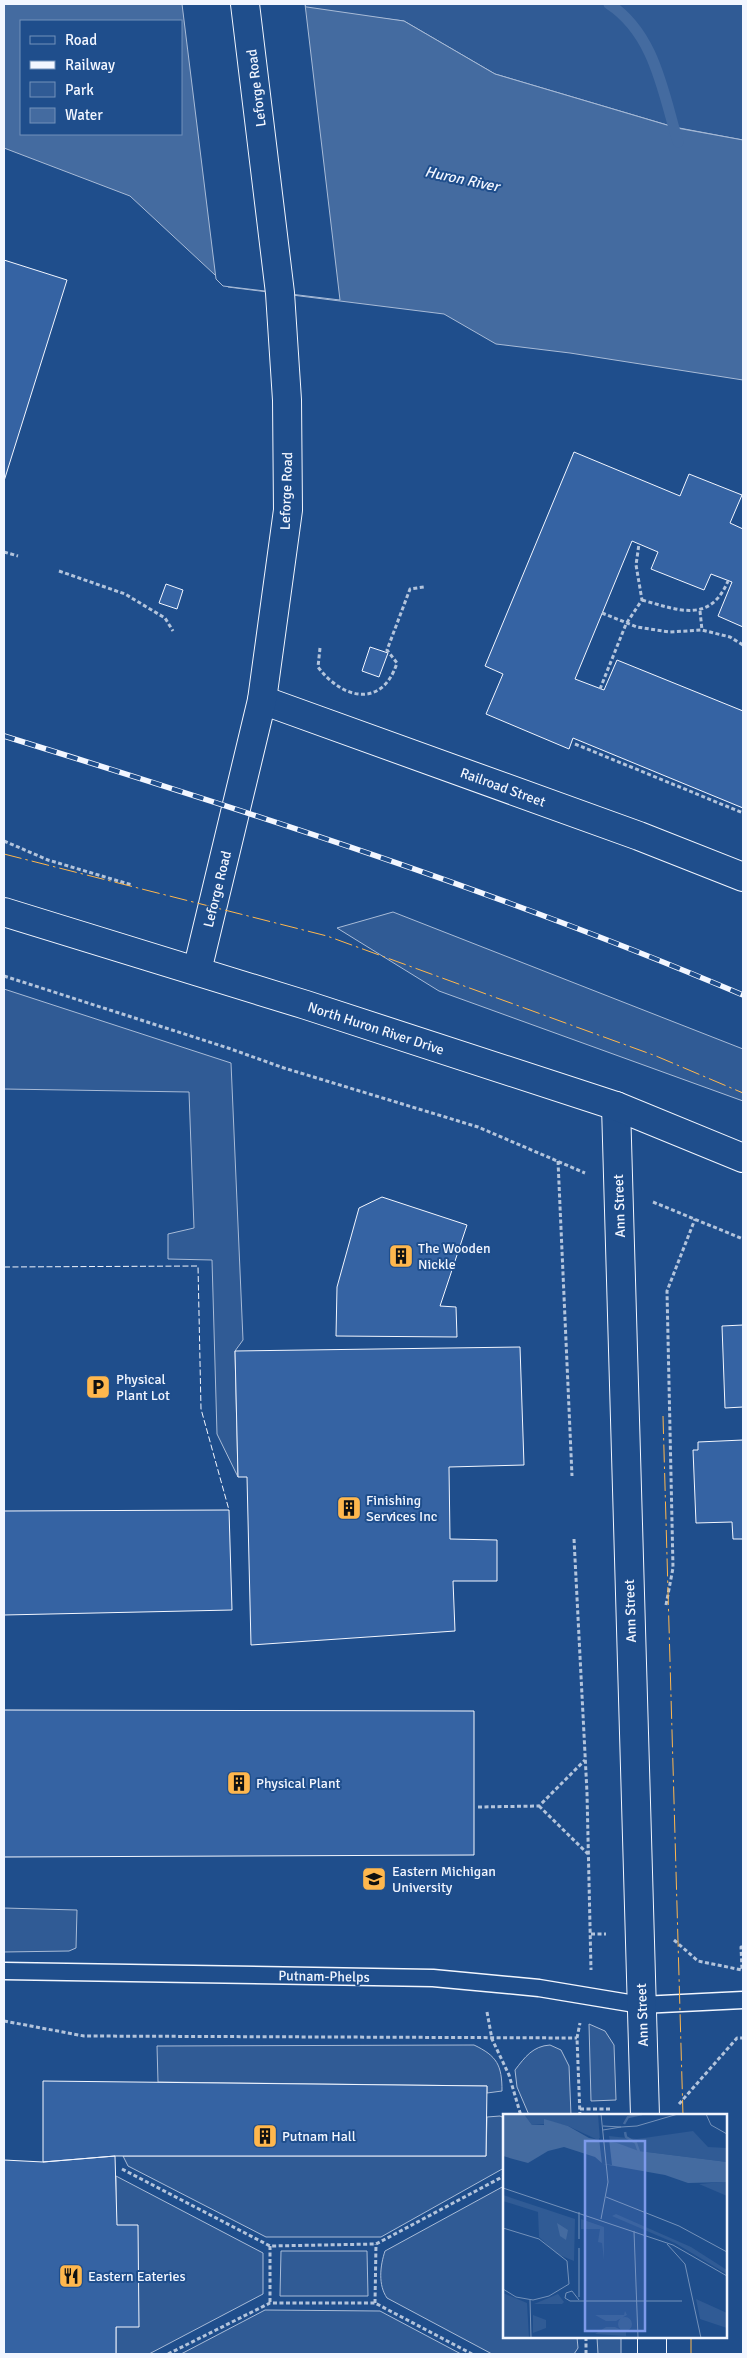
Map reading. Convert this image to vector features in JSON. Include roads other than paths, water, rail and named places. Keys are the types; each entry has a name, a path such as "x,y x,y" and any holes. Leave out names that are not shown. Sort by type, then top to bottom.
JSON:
{"main road":[{"name":"Leforge Road","path":"197,971 262,700 288,510 287,400 280,293 245,4"},
{"name":"Railroad Street","path":"262,700 639,836 743,877"},
{"name":"North Huron River Drive","path":"4,912 197,971 616,1106 743,1158"},
{"name":"Ann Street","path":"616,1106 645,2114"},
{"path":"652,2338 652,2354"}],"lane":[{"name":"Putnam-Phelps","path":"4,1971 433,1978 539,1988 642,2005 743,2000"}],"water":[{"name":"Huron River","path":"4,4 286,4 404,21 495,74 677,128 743,140 743,380 570,353 496,344 444,314 228,287 130,196 4,148"}],"waterway":[{"path":"609,4 625,17 637,31 647,48 662,85 678,142"}],"railway":[{"path":"4,736 377,856 561,922 743,995"}],"place":[{"name":"The Wooden Nickle","path":"401,1256"},
{"name":"Physical Plant Lot","path":"98,1387"},
{"name":"Finishing Services Inc","path":"349,1508"},
{"name":"Physical Plant","path":"239,1783"},
{"name":"Eastern Michigan University","path":"374,1879"},
{"name":"Putnam Hall","path":"265,2136"},
{"name":"Eastern Eateries","path":"71,2276"}]}
